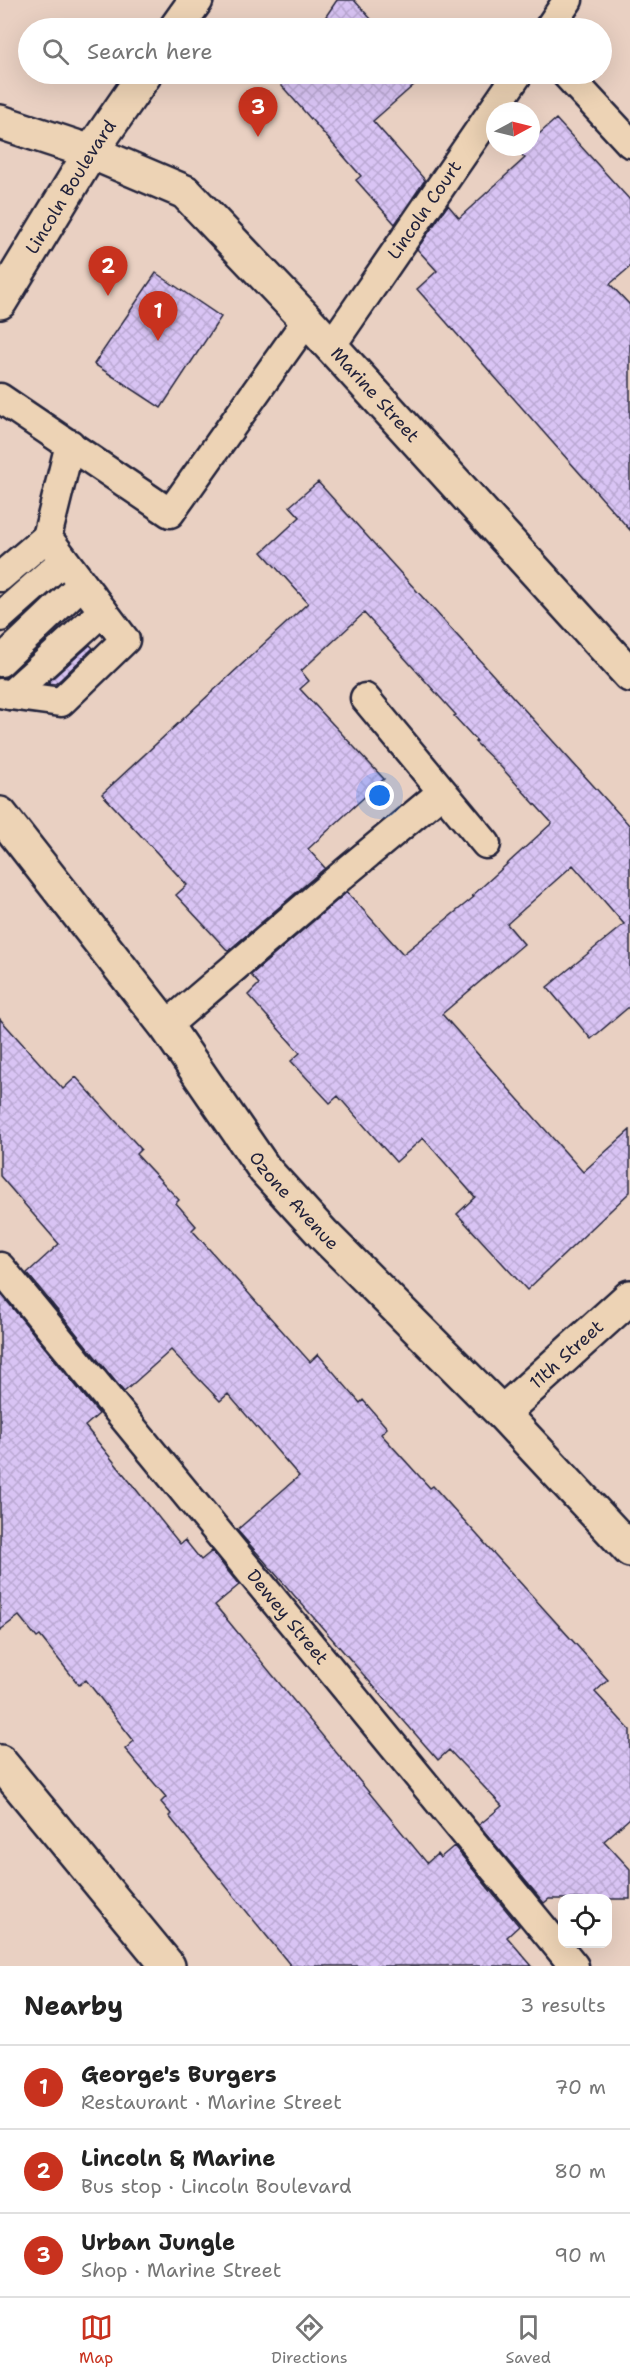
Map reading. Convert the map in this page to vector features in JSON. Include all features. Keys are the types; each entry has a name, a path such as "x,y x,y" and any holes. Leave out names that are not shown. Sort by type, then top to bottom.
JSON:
{"main road":[{"path":"183,18 196,0"},
{"name":"Lincoln Boulevard","path":"0,302 91,152 138,84"},
{"name":"Marine Street","path":"0,122 91,152 185,192 331,346 630,675"},
{"name":"Ozone Avenue","path":"0,814 166,1026 265,1170 324,1235 502,1413 630,1550"},
{"name":"11th Street","path":"502,1413 630,1297"},
{"path":"0,1762 168,1966"}],"lane":[{"path":"556,18 568,0"},
{"name":"Lincoln Court","path":"331,346 511,84"},
{"path":"575,84 630,143"},
{"path":"0,398 170,513 307,320"},
{"path":"0,577 47,537 70,444"},
{"path":"5,694 61,702 125,640 47,537"},
{"path":"0,617 64,560"},
{"path":"0,662 82,584"},
{"path":"5,694 103,611"},
{"path":"365,698 486,844"},
{"path":"166,1026 442,792"},
{"name":"Dewey Street","path":"0,1267 574,1966"}],"building":[{"path":"337,0 354,0 370,18 325,18"},
{"path":"415,84 373,121 425,180 395,224 356,180 361,176 281,85"},
{"path":"556,119 630,200 630,267 610,284 630,305 630,530 417,289 437,271 417,249 448,205 459,218 525,158 523,156 540,156 540,133"},
{"path":"156,273 221,317 161,408 94,364"},
{"path":"318,482 630,826 630,1006 591,1039 547,987 624,924 573,865 507,924 524,944 442,1014 583,1172 630,1130 630,1192 527,1290 457,1214 475,1197 423,1138 396,1162 338,1096 330,1103 291,1061 300,1053 248,995 259,984 251,975 347,892 403,954 474,897 472,896 552,823 475,742 477,741 454,716 456,715 364,613 301,671 309,681 300,689 384,779 308,849 325,868 228,951 176,895 187,885 102,794 308,603 262,552 300,517 290,506"},
{"path":"90,645 93,648 61,679 55,684 47,683"},
{"path":"0,1019 63,1089 76,1077 141,1149 136,1154 179,1200 176,1203 196,1226 192,1230 310,1362 318,1354 360,1403 363,1400 387,1428 381,1434 430,1488 433,1486 608,1680 595,1692 630,1730 630,1818 604,1841 630,1869 630,1899 612,1899 612,1894 558,1894 558,1899 549,1899 544,1903 479,1825 502,1806 449,1750 438,1760 237,1530 299,1476 228,1394 220,1401 171,1350 124,1392 27,1273 59,1244 0,1176"},
{"path":"2,1295 99,1414 85,1426 180,1544 185,1540 201,1560 212,1551 239,1585 215,1605 427,1863 437,1854 440,1858 454,1846 519,1926 507,1937 532,1966 291,1966 169,1816 171,1814 161,1802 166,1797 125,1749 134,1741 86,1680 79,1685 40,1636 37,1638 19,1616 0,1630 0,1297"}],"place":[{"name":"Urban Jungle","path":"258,137"},
{"name":"Lincoln & Marine","path":"108,296"},
{"name":"George's Burgers","path":"158,341"}]}
